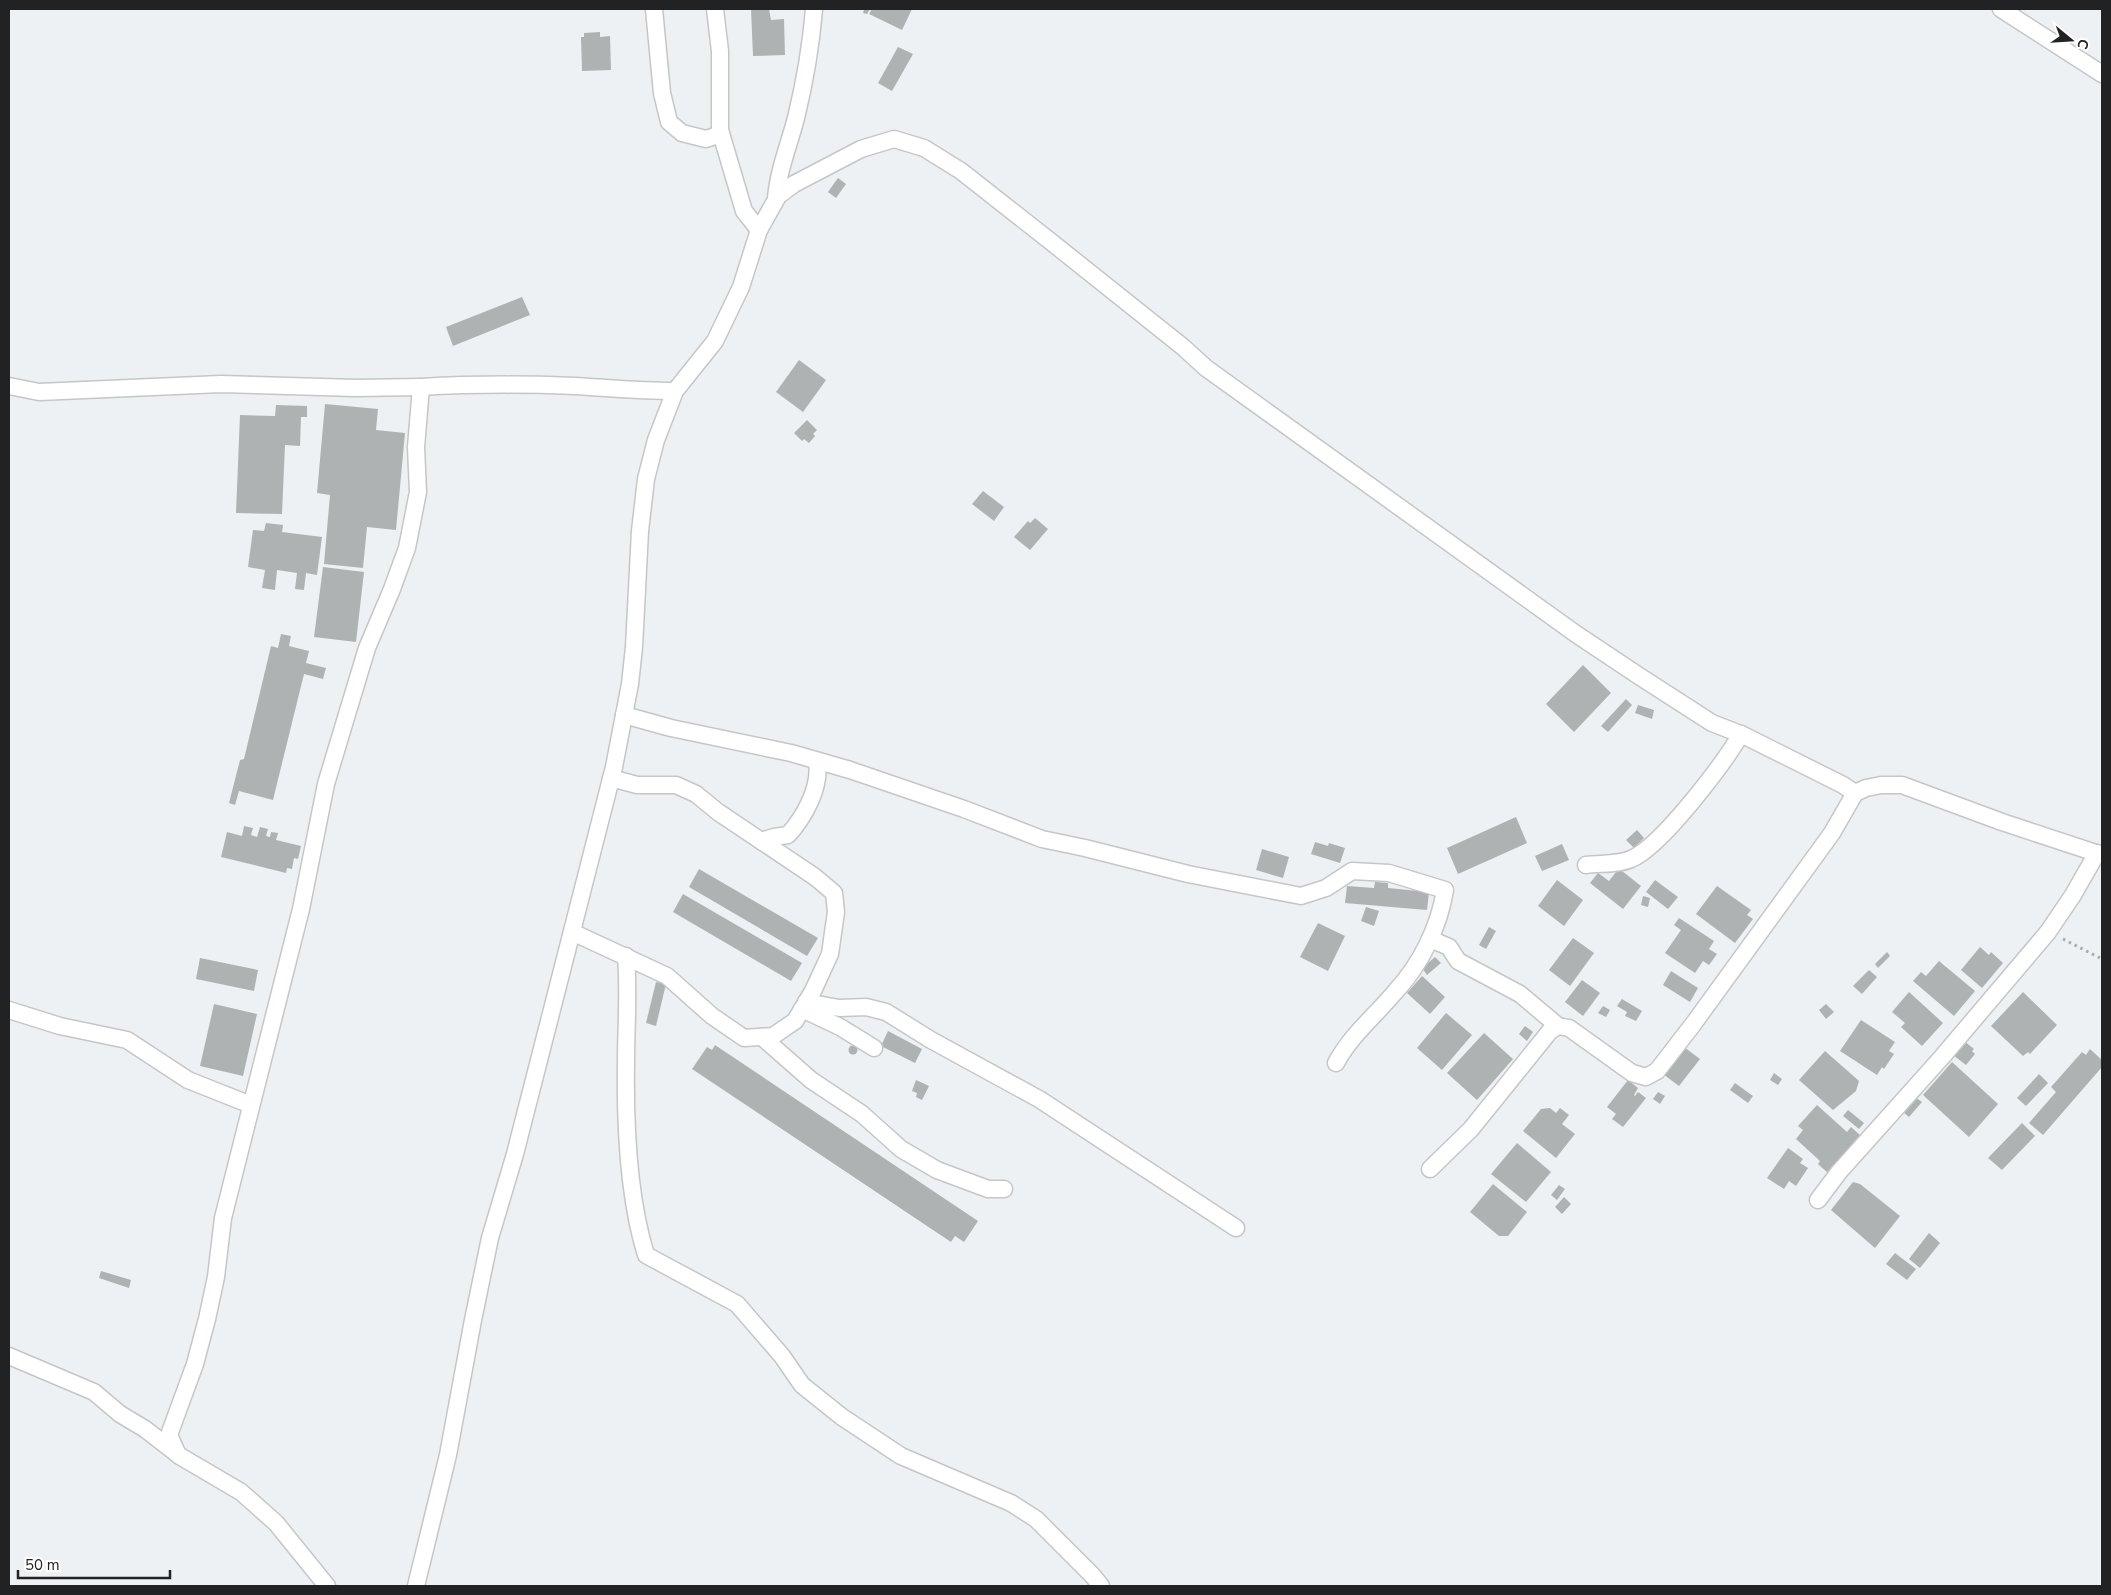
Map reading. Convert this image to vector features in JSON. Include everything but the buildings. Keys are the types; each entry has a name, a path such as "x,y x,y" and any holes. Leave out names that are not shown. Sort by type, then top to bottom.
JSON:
{"street":[{"path":"654,9 662,93 669,122 682,133 706,139 721,134"},
{"path":"715,9 720,51 721,134 744,211 759,230"},
{"path":"776,199 777,181 795,120 810,56 814,9"},
{"path":"2001,9 2102,74"},
{"path":"416,1586 448,1455 490,1238 515,1154 572,932 611,778 624,716 634,647 640,531 646,479 656,440 675,390 715,341 741,287 759,230 778,196 794,184 861,149 894,139 924,148 960,171 1183,347 1206,368 1600,650 1712,723 1741,734 1843,785 1855,794"},
{"path":"9,386 38,392 221,384 355,388 484,384 576,386 636,391 675,390"},
{"path":"178,1454 170,1435 195,1364 204,1328 216,1276 223,1218 301,909 326,784 367,648 407,548 418,492 416,447 420,387"},
{"path":"624,716 671,728 791,753 850,770 964,809 1042,839 1188,874 1302,896 1326,888 1352,872 1389,873 1444,890 1442,905 1430,939 1397,991 1344,1048 1336,1062"},
{"path":"1586,865 1630,860 1650,848 1682,813 1731,751 1741,734"},
{"path":"761,841 774,837 788,836 799,823 820,774 818,761"},
{"path":"572,932 666,976 712,1016 744,1038 773,1036 795,1021 830,954 836,912 834,893 815,877 718,812 696,794 676,785 637,785 611,778"},
{"path":"1430,939 1449,947 1458,961 1520,994 1558,1026 1569,1028 1632,1073 1646,1078 1657,1071 1832,832 1855,794 1866,788 1881,785 1902,786 2002,822 2100,854 2048,932 1942,1057 1856,1151 1818,1200"},
{"path":"626,956 628,987 627,1138 637,1227 646,1255 737,1304 782,1356 802,1385 842,1417 901,1456 1011,1503 1036,1518 1101,1586"},
{"path":"804,1005 874,1048"},
{"path":"804,1005 838,1008 866,1007 886,1012 932,1040 1039,1098 1236,1228"},
{"path":"9,1010 60,1026 126,1040 188,1080 251,1106"},
{"path":"1430,1169 1471,1129 1550,1031 1558,1026"},
{"path":"762,1037 811,1080 862,1114 900,1148 937,1170 988,1189 1004,1189"},
{"path":"9,1356 94,1392 120,1414 178,1454 241,1492 276,1523 327,1586"},
{"path":"152,1435 170,1435"}],"path":[{"path":"2048,932 2102,959"}]}
